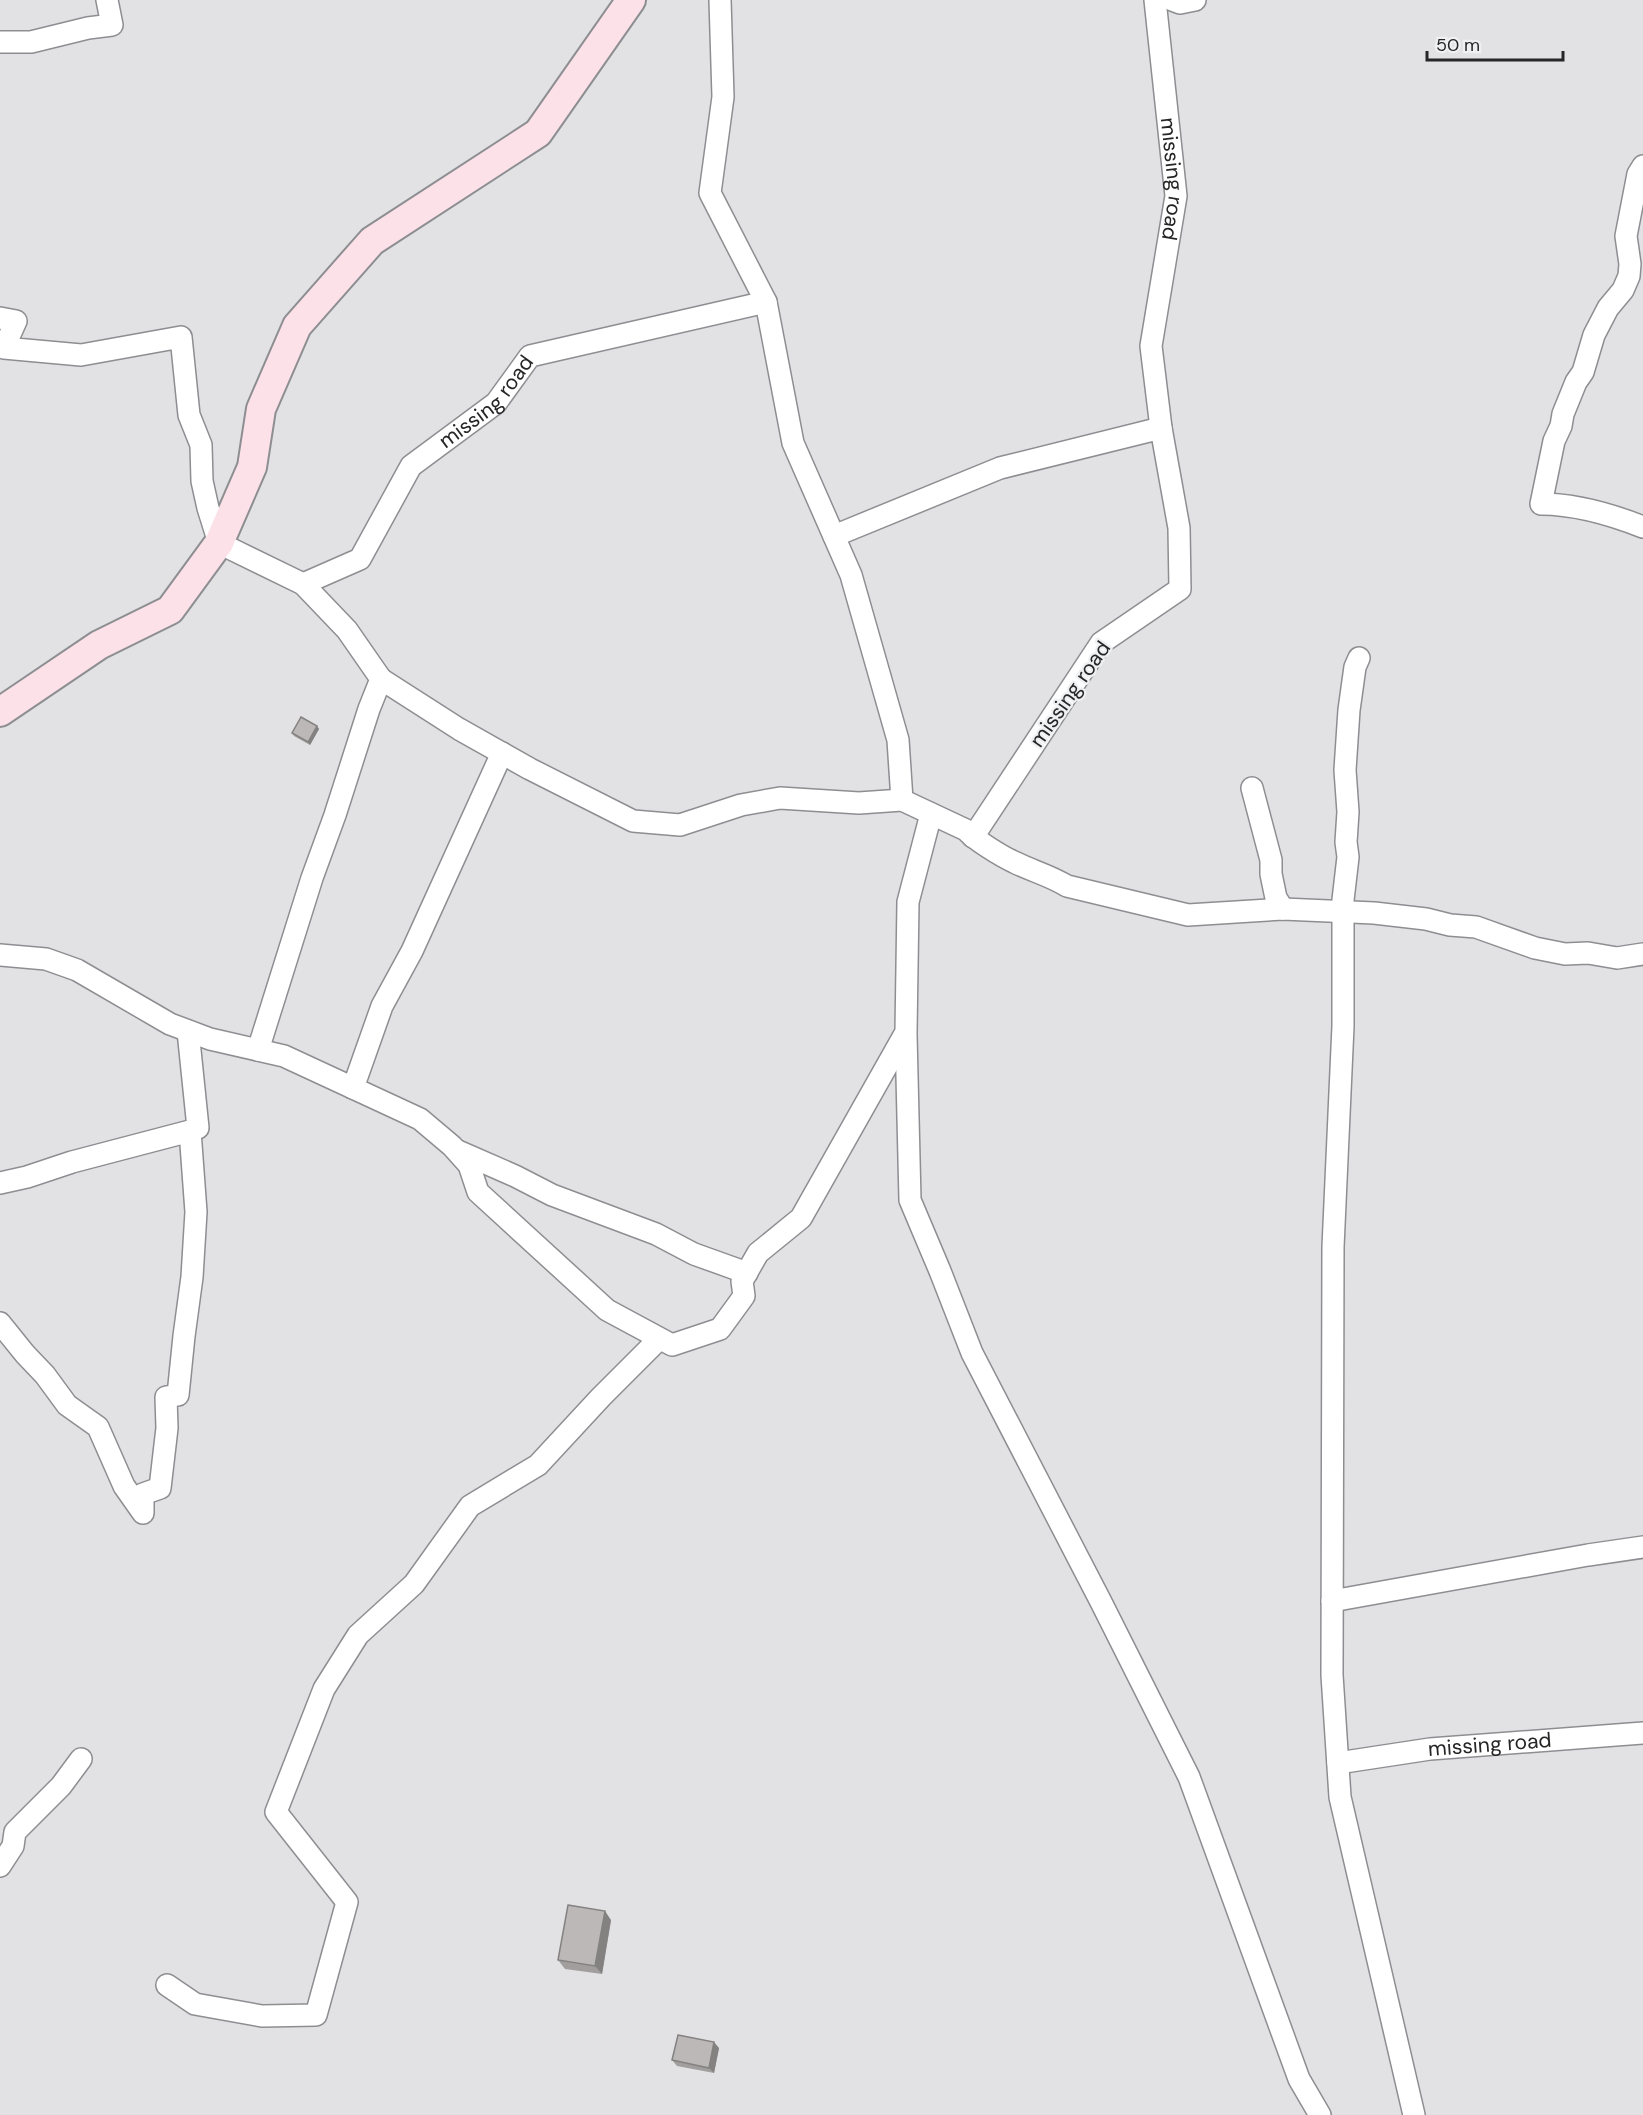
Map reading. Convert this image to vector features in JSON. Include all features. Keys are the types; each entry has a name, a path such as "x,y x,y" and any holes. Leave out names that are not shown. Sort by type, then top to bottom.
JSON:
{"main road":[{"path":"0,712 99,645 170,610 219,543 252,467 261,409 297,327 372,241 538,133 631,0"}],"street":[{"path":"0,42 31,42 88,28 112,25 107,0"},
{"path":"720,0 723,97 710,193 766,302 793,443 851,575 898,740 902,800"},
{"name":"missing road","path":"973,837 1101,643 1180,589 1179,528 1161,428 1151,346 1176,196 1155,0"},
{"path":"1173,0 1180,3 1195,0"},
{"path":"1643,166 1638,174 1626,236 1636,273 1629,276 1623,290 1608,308 1594,335 1583,372 1576,382 1554,441 1541,504 1578,507 1614,516 1643,527"},
{"name":"missing road","path":"303,584 360,559 411,466 496,403 530,356 766,302"},
{"path":"0,318 16,321 4,348 81,355 181,337 189,415 201,445 202,481 207,508 219,543 303,584 347,630 381,679 459,729 633,821 680,825 741,805 780,798 859,803 902,800 966,830 973,837 1015,863 1053,877 1067,886 1188,915 1283,909 1395,915 1426,919 1450,926 1476,927 1535,948 1565,954 1588,953 1617,958 1643,954"},
{"path":"834,536 1000,468 1161,428"},
{"path":"1359,658 1355,667 1349,710 1346,770 1348,857 1343,911 1342,1037 1333,1247 1332,1675 1340,1797 1414,2115"},
{"path":"258,1050 312,878 381,679"},
{"path":"353,1088 382,1006 412,951 502,753"},
{"path":"1252,788 1271,860 1270,874 1276,898 1283,909"},
{"path":"931,814 908,902 906,1032 910,1200 972,1353 1189,1777 1299,2079 1320,2115"},
{"path":"0,955 46,959 77,970 170,1024 210,1039 284,1056 420,1119 457,1151 469,1165 478,1192 607,1310 672,1346 720,1329 744,1296 742,1281 758,1253 801,1218 906,1032"},
{"path":"188,1031 198,1128"},
{"path":"0,1183 190,1131 196,1212 192,1277 178,1395 166,1397 167,1428 160,1488 143,1494 143,1513 124,1486 98,1427 67,1405 45,1375 0,1323"},
{"path":"457,1151 552,1195 656,1234 694,1254 747,1273"},
{"path":"167,1985 195,2004 262,2016 316,2014 347,1902 276,1812 324,1689 358,1635 414,1584 470,1506 538,1465 601,1396 659,1339"},
{"path":"1332,1600 1588,1554 1643,1547"},
{"name":"missing road","path":"1338,1763 1430,1749 1643,1733"},
{"path":"0,1866 13,1846 15,1832 61,1786 81,1759"}],"building":[{"path":"301,717 317,726 308,742 292,733"},
{"path":"568,1905 605,1911 595,1966 558,1960"},
{"path":"678,2035 714,2042 709,2068 672,2060"}]}
